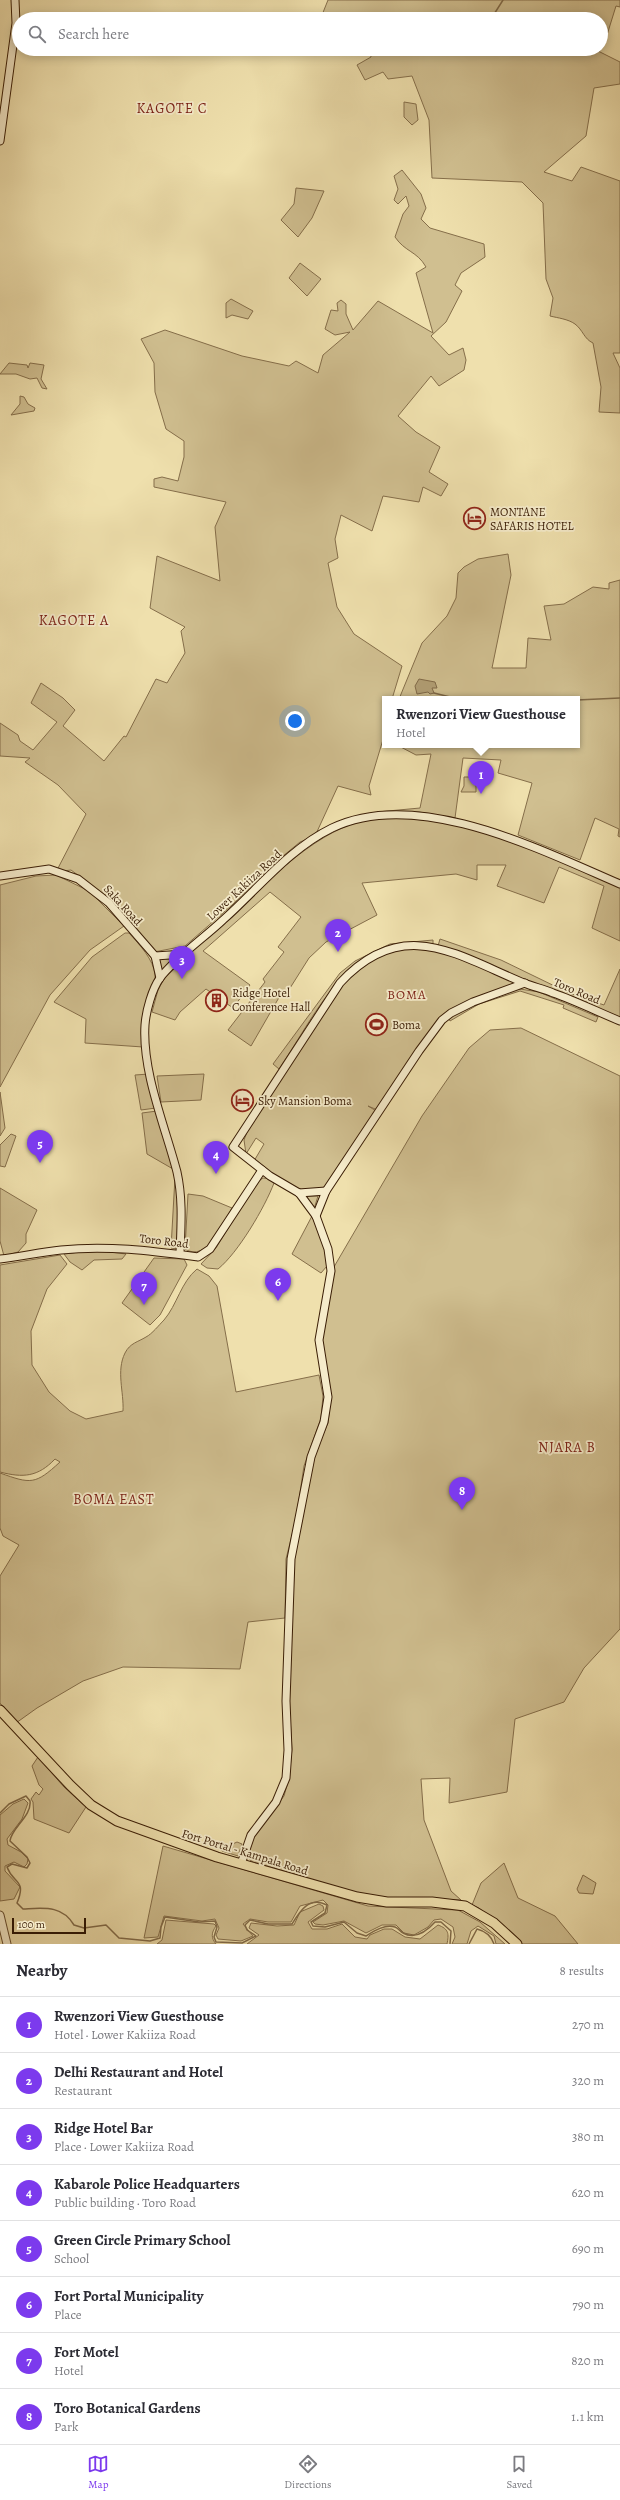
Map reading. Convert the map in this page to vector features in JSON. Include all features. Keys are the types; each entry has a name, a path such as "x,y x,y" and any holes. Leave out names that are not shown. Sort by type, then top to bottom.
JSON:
{"highway":[{"name":"Fort Portal - Kampala Road","path":"0,1710 91,1805 117,1821 140,1831 241,1864 372,1901 448,1902 464,1906 494,1923 517,1944"}],"main road":[{"path":"15,0 16,12"},
{"path":"0,141 12,52"},
{"name":"Lower Kakiiza Road","path":"180,1253 182,1207 179,1183 158,1109 145,1035 145,1022 160,978 296,852 331,829 369,815 419,816 512,838 620,884"},
{"name":"Saka Road","path":"0,876 49,869 78,879 109,903 155,956 160,978"},
{"name":"Toro Road","path":"0,1259 61,1250 93,1248 131,1248 180,1253 198,1257 210,1249 262,1170 233,1147 321,1008 353,969 391,949 436,946 458,953 525,983 620,1021"},
{"path":"155,956 185,954"},
{"path":"316,1216 326,1191 419,1051 442,1020 451,1013 473,1002 525,983"},
{"path":"241,1864 251,1835 276,1802 286,1778 288,1750 286,1701 291,1559 311,1457 324,1422 328,1397 319,1340 331,1271 328,1249 316,1216 299,1193 262,1170"},
{"path":"299,1193 326,1191"},
{"path":"0,1915 6,1944"}],"shaded area":[{"path":"328,0 620,0 620,7 616,6 608,32 608,12 323,12"},
{"path":"608,56 620,62 620,84 594,88 586,136 544,172 572,181 581,167 620,181 620,353 613,353 620,368 620,413 599,412 601,387 593,343 572,322 550,316 553,298 546,279 543,203 522,182 432,178 429,120 412,76 388,79 383,72 365,80 357,65 371,57"},
{"path":"404,102 416,104 418,120 412,125 404,117"},
{"path":"402,170 421,194 426,208 421,219 430,228 484,244 485,257 461,273 455,285 462,291 446,322 431,336 449,355 463,348 466,360 464,370 439,386 431,376 398,416 416,432 440,447 429,472 448,484 441,496 423,487 419,502 383,496 372,531 341,515 335,539 338,558 328,563 337,607 354,634 402,666 393,696 382,696 382,743 369,786 371,795 338,786 315,836 300,842 277,861 231,906 185,946 154,952 126,918 94,888 71,870 56,872 86,814 58,785 25,762 30,758 0,756 0,723 18,735 20,741 33,750 57,722 31,703 41,683 63,698 75,710 63,726 104,761 124,736 126,737 156,679 167,683 185,653 181,631 185,627 150,608 157,556 220,581 215,527 226,502 154,487 154,479 162,477 178,481 184,457 184,441 166,429 155,392 154,363 141,339 165,330 242,356 289,366 296,361 318,373 323,355 350,332 335,335 325,329 331,310 338,311 337,303 341,300 346,304 346,314 353,330 378,301 433,333 416,273 426,267 419,258 403,246 395,237 403,214 409,206 406,196 398,204 394,200 398,189 394,176"},
{"path":"296,188 324,191 312,218 298,237 281,220 294,204"},
{"path":"300,263 321,279 307,296 289,278"},
{"path":"231,299 253,311 248,319 232,315 226,318 226,303"},
{"path":"9,363 27,365 28,368 30,363 44,365 41,379 47,389 42,388 37,378 30,379 16,374 0,374"},
{"path":"20,396 24,397 28,404 35,408 34,411 11,415 20,404"},
{"path":"508,554 511,575 492,668 526,668 528,638 551,640 544,606 564,604 593,587 609,589 609,583 620,580 620,837 618,836 619,829 595,818 580,860 518,835 532,783 498,773 501,760 463,758 455,818 419,812 377,812 420,808 431,754 416,755 403,748 580,748 580,696 400,696 422,643 447,616 456,598 458,573 464,567 478,559"},
{"path":"419,679 435,682 437,688 432,688 434,693 430,694 428,692 417,694 415,686"},
{"path":"464,777 475,777 475,783 483,783 483,785 476,785 476,792 461,792 464,786"},
{"path":"381,816 444,822 517,842 620,886 620,941 592,928 604,886 559,867 544,903 497,886 506,865 477,865 477,880 456,874 362,883 377,915 326,942 309,958 285,996 281,994 251,1046 228,1030 265,982 263,979 284,952 278,947 301,917 270,892 203,951 250,985 233,1008 206,989 180,1012 175,1020 152,1012 158,990 164,979 274,875 306,849 342,828"},
{"path":"56,875 89,891 124,926 90,950 50,995 0,1087 0,885 36,876"},
{"path":"125,933 129,933 145,952 152,964 155,975 151,996 144,1011 142,1020 143,1047 85,1043 86,1019 54,1002 92,957"},
{"path":"440,939 501,960 569,993 604,1005 620,969 620,1020 497,969 459,951 438,946"},
{"path":"433,940 433,945 402,947 377,955 356,967 338,982 323,1001 279,1069 273,1064 340,973 355,961 390,944"},
{"name":"Boma","path":"407,948 456,953 520,985 451,1013 380,1111 368,1106 378,1112 330,1185 319,1190 309,1191 299,1190 290,1186 254,1161 264,1144 256,1138 246,1154 244,1140 252,1119 339,984 354,971 370,961 388,953"},
{"path":"179,956 163,970 159,970 158,959"},
{"path":"520,989 539,992 598,1017 596,1022 563,1008 564,1005 520,991 479,1004 450,1021 448,1017 504,991"},
{"path":"521,1028 620,1076 620,1629 584,1668 564,1702 515,1719 507,1792 449,1803 450,1778 421,1779 424,1820 451,1891 461,1900 365,1897 256,1864 250,1860 249,1852 254,1836 284,1796 289,1778 292,1749 289,1702 294,1561 313,1458 328,1423 331,1394 319,1340 331,1272 422,1116 469,1048 490,1030"},
{"path":"149,1074 156,1108 141,1110 135,1075"},
{"path":"204,1074 201,1100 161,1102 157,1076"},
{"path":"0,1092 5,1128 0,1136"},
{"path":"157,1111 173,1169 147,1154 142,1113"},
{"path":"11,1134 16,1136 5,1167 0,1166 0,1145"},
{"path":"175,1177 179,1204 177,1249 171,1248"},
{"path":"263,1178 271,1179 274,1183 258,1217 242,1241 226,1262 218,1269 207,1268 201,1264 216,1248 256,1183"},
{"path":"0,1188 37,1210 26,1234 26,1243 18,1252 4,1256 0,1241"},
{"path":"188,1194 203,1196 232,1208 219,1231 207,1246 200,1251 193,1252 185,1249"},
{"path":"306,1196 318,1196 314,1209"},
{"path":"312,1216 326,1251 327,1266 321,1273 292,1254"},
{"path":"94,1250 126,1254 122,1259 94,1260 82,1270 70,1262 64,1254"},
{"path":"60,1255 67,1264 47,1289 31,1331 32,1365 49,1392 70,1411 86,1419 123,1411 121,1367 125,1353 132,1345 151,1334 164,1320 187,1280 197,1269 209,1276 217,1286 236,1392 319,1375 323,1396 321,1418 304,1466 296,1519 286,1559 285,1618 248,1622 240,1669 123,1667 83,1681 37,1708 16,1723 0,1703 0,1576 19,1545 3,1536 0,1528 0,1473 19,1479 32,1480 52,1470 60,1462 55,1459 49,1465 36,1473 30,1474 16,1475 0,1472 0,1265"},
{"path":"154,1258 184,1259 187,1265 160,1315 150,1325 122,1303"},
{"path":"38,1757 64,1787 86,1807 69,1833 34,1819 33,1802 31,1799 36,1792 39,1795 43,1789 39,1785 32,1766"},
{"path":"24,1799 28,1803 22,1819 7,1839 8,1845 21,1852 28,1859 27,1864 24,1867 14,1862 5,1866 5,1871 20,1887 14,1899 0,1901 0,1815 13,1804"},
{"path":"237,1842 242,1844 238,1856 222,1851 222,1849"},
{"path":"163,1846 368,1906 458,1910 480,1922 505,1944 496,1944 494,1936 478,1926 471,1931 467,1944 452,1944 455,1937 453,1927 441,1919 434,1920 428,1927 414,1935 404,1933 396,1925 382,1925 366,1933 344,1921 323,1925 315,1924 313,1922 327,1913 328,1905 323,1900 300,1906 291,1922 268,1922 250,1919 243,1924 253,1936 241,1941 218,1939 216,1935 219,1928 215,1919 202,1921 164,1916 158,1937 144,1938"},
{"path":"504,1863 518,1898 555,1916 578,1944 520,1944 479,1908 472,1905 481,1883"},
{"path":"583,1875 596,1883 593,1894 579,1893 577,1889"},
{"path":"319,1904 323,1906 324,1910 308,1922 312,1929 327,1929 342,1924 355,1937 367,1939 370,1935 384,1929 392,1929 405,1937 420,1939 438,1925 444,1928 447,1932 447,1944 247,1944 259,1935 249,1928 251,1923 277,1926 294,1925 300,1912"},
{"path":"166,1920 214,1924 216,1926 212,1935 216,1944 157,1944 162,1940"}],"waterway":[{"path":"495,12 503,0"},
{"path":"434,693 446,696"},
{"path":"580,700 620,698"},
{"path":"0,1813 9,1804 26,1796 30,1801 28,1812 14,1831 10,1841 27,1857 30,1863 27,1868 12,1864 7,1867 20,1886 20,1895 17,1903 23,1909 45,1908 58,1911 64,1914 74,1925 84,1928 106,1925 119,1938 150,1941 160,1938 161,1927 165,1917 199,1922 215,1921 217,1927 214,1937 216,1942 242,1943 256,1936 247,1930 245,1925 250,1920 268,1924 292,1924 298,1914 306,1906 315,1902 327,1905 325,1913 311,1922 313,1926 325,1927 344,1922 357,1933 366,1936 380,1928 391,1926 396,1927 403,1933 412,1936 421,1934 435,1922 441,1922 451,1931 450,1944"},
{"path":"469,1944 477,1929 487,1934 494,1944"}],"place":[{"name":"MONTANE SAFARIS HOTEL","path":"474,519"},
{"name":"Rwenzori View Guesthouse","path":"481,794"},
{"name":"Delhi Restaurant and Hotel","path":"338,952"},
{"name":"Ridge Hotel Bar","path":"182,979"},
{"name":"Ridge Hotel Conference Hall","path":"217,1000"},
{"name":"Boma","path":"376,1025"},
{"name":"Sky Mansion Boma","path":"242,1101"},
{"name":"Green Circle Primary School","path":"40,1163"},
{"name":"Kabarole Police Headquarters","path":"216,1174"},
{"name":"Fort Portal Municipality","path":"278,1301"},
{"name":"Fort Motel","path":"144,1305"},
{"name":"Toro Botanical Gardens","path":"462,1510"}],"district":[{"name":"KAGOTE C","path":"172,108"},
{"name":"KAGOTE A","path":"74,620"},
{"name":"BOMA","path":"407,994"},
{"name":"NJARA B","path":"567,1447"},
{"name":"BOMA EAST","path":"114,1499"}]}
